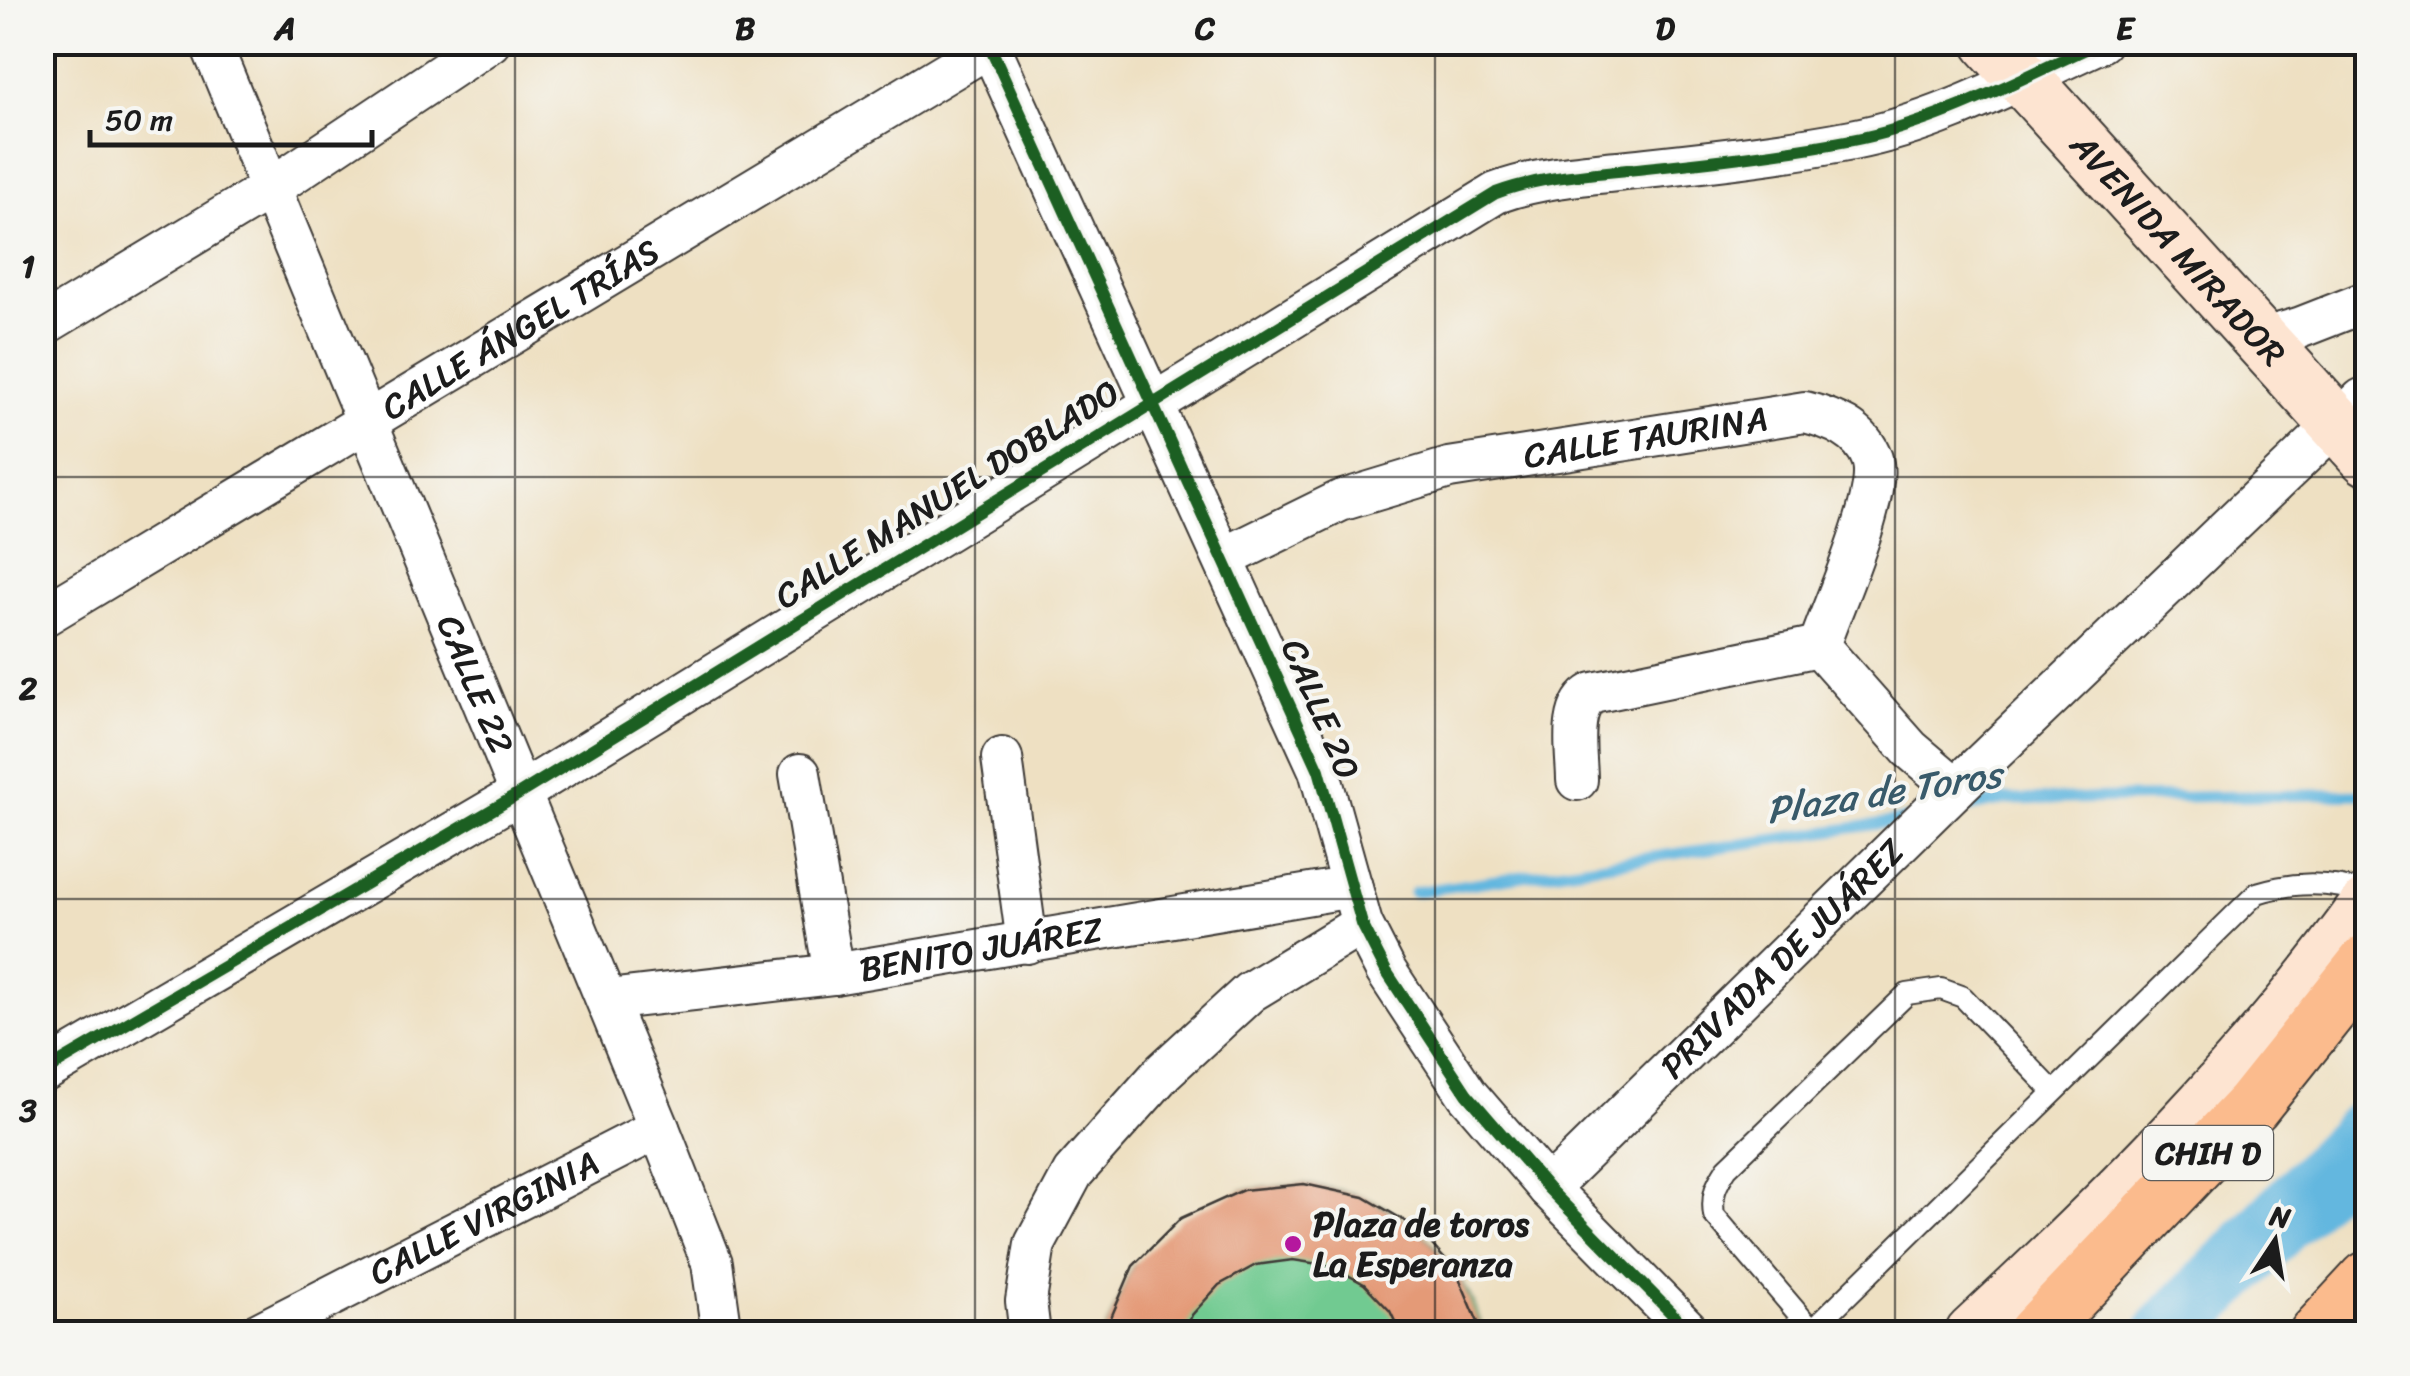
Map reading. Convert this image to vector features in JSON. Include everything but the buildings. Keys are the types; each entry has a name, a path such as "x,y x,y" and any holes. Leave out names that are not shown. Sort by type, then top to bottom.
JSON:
{"main road":[{"name":"AVENIDA MIRADOR","path":"2042,54 2358,421"},
{"path":"1973,1334 2219,1092 2316,976 2368,905"},
{"name":"CHIH D","path":"2035,1334 2252,1106 2368,960"},
{"path":"2317,1334 2368,1279"}],"street":[{"name":"CALLE 22","path":"210,42 660,1128 712,1264 722,1334"},
{"path":"42,326 272,188 490,42"},
{"name":"CALLE 20","path":"992,44 1318,770 1357,905 1386,971 1466,1094 1548,1188 1692,1334"},
{"name":"CALLE ÁNGEL TRÍAS","path":"42,617 992,44"},
{"name":"CALLE MANUEL DOBLADO","path":"42,1074 519,794 1496,193 1524,183 1566,176 1854,140 1928,118 2042,54"},
{"path":"2280,333 2368,301"},
{"name":"CALLE TAURINA","path":"1224,558 1340,501 1449,468 1805,412 1835,420 1855,434 1873,460 1871,504 1820,646"},
{"name":"PRIVADA DE JUÁREZ","path":"1548,1188 1956,788 2358,421"},
{"path":"1577,780 1577,709 1584,697 1820,646 1910,749 1956,788"},
{"path":"1002,758 1028,944"},
{"path":"800,774 834,974"},
{"path":"1030,1334 1026,1301 1036,1244 1073,1173 1164,1071 1250,992 1357,905"},
{"name":"BENITO JUÁREZ","path":"607,1000 1357,905"},
{"name":"CALLE VIRGINIA","path":"257,1334 660,1128"}],"lane":[{"path":"2052,1092 1963,997 1941,989 1908,994 1727,1168 1715,1186 1714,1215 1810,1332 2257,893 2287,883 2323,884 2368,894"}],"green space":[{"name":"Plaza de toros La Esperanza","path":"1304,1184 1365,1198 1405,1220 1454,1270 1467,1290 1483,1333 1104,1334 1133,1266 1243,1190"}],"waterway":[{"name":"Plaza de Toros","path":"1952,811 2005,800 2368,794"},
{"name":"Plaza de Toros","path":"1414,892 1905,820"},
{"path":"2168,1334 2368,1132"}],"cycle path":[{"path":"988,42 1319,770 1362,924 1386,971 1467,1094 1548,1188 1692,1334"},
{"path":"42,1073 519,794 1496,193 1552,179 1775,153 1884,133 1979,98 2101,42"}],"place":[{"name":"Plaza de toros La Esperanza","path":"1293,1244"}]}
